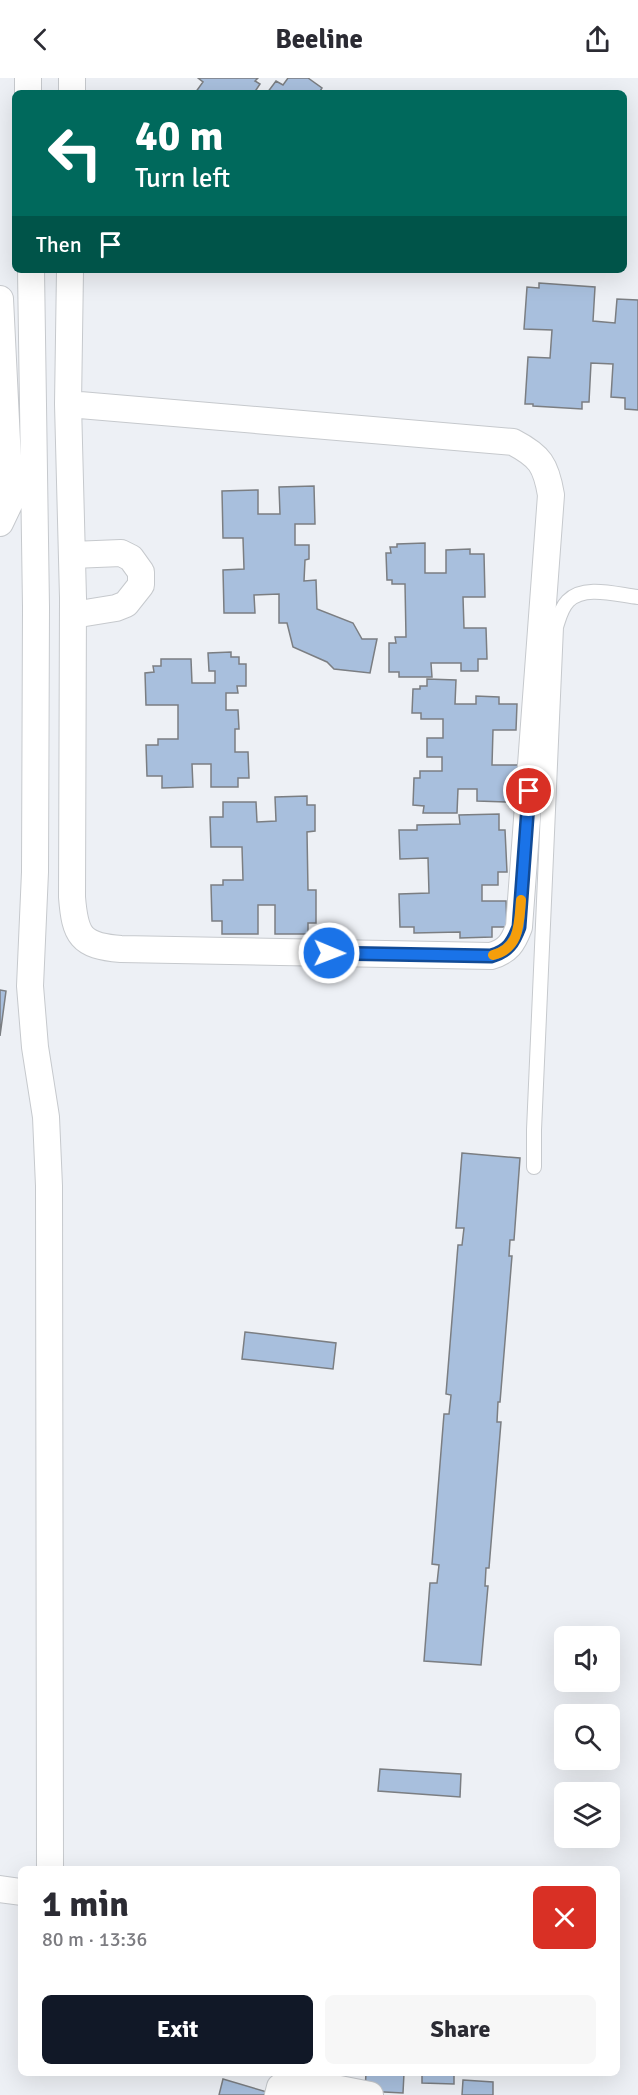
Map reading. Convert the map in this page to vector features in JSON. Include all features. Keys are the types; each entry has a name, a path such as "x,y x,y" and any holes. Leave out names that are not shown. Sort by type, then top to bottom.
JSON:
{"street":[{"path":"31,273 36,607 35,872 30,986 35,1047 46,1117 49,1186 50,1866"},
{"path":"68,404 513,442 531,451 547,472 551,495 519,927 514,941 505,952 491,956 121,949 100,947 82,938 74,921 72,897 73,615 68,404 70,273"},
{"path":"0,299 10,502 0,523"},
{"path":"72,555 121,553 132,558 141,572 141,585 126,604 116,608 73,615"},
{"path":"0,1889 18,1892"},
{"path":"278,2095 280,2087 291,2082 340,2081 370,2095"}],"lane":[{"path":"534,1167 556,627 561,611 569,600 582,593 600,592 638,597"}],"building":[{"path":"198,78 258,78 255,81 260,84 256,90 197,90 203,82"},
{"path":"288,78 308,78 322,88 321,90 269,90 276,81 283,85"},
{"path":"539,283 595,287 593,321 615,323 617,299 638,300 638,410 625,409 625,398 611,397 613,364 591,363 589,402 582,402 582,409 525,404 528,357 550,358 552,330 524,329 527,287 539,288"},
{"path":"314,486 315,524 295,524 295,545 309,545 309,559 305,560 304,581 316,580 317,609 353,623 362,639 377,639 370,673 334,669 327,662 293,647 287,623 279,623 279,594 254,595 255,613 224,613 223,570 244,569 243,538 223,538 222,491 258,490 258,514 280,514 279,487"},
{"path":"425,543 425,573 446,573 446,550 470,549 470,554 484,554 485,597 463,597 464,628 486,628 487,659 478,659 478,671 461,671 461,663 431,663 432,677 399,677 399,672 389,672 389,643 396,643 395,637 406,637 405,584 392,584 392,580 387,580 386,553 391,553 390,547 397,547 397,544"},
{"path":"231,652 231,657 239,657 239,664 246,664 246,686 237,686 238,693 226,693 226,710 238,710 239,729 235,729 235,752 248,752 249,778 238,778 238,787 211,787 211,764 192,764 193,787 162,788 162,776 147,776 146,745 158,745 158,739 178,739 178,705 146,705 145,673 154,672 153,666 161,666 161,659 191,659 192,683 215,683 215,671 209,671 208,653"},
{"path":"427,679 456,680 455,704 476,704 476,696 499,697 499,704 517,704 516,730 493,730 492,765 518,765 518,792 506,792 506,802 477,801 477,789 458,789 457,813 423,813 424,806 413,805 414,778 420,778 420,771 442,771 442,757 427,757 427,738 443,738 443,719 421,719 421,713 412,713 413,689 427,686"},
{"path":"307,796 307,805 315,805 315,831 307,832 308,890 316,890 316,923 308,923 308,934 275,934 275,905 258,905 258,934 222,934 222,921 212,921 211,885 223,885 223,880 243,880 242,847 211,847 210,817 223,817 223,802 256,802 257,822 276,821 275,797"},
{"path":"499,814 499,830 505,830 507,872 498,872 498,885 482,885 482,901 506,901 507,927 492,927 492,937 460,938 460,932 414,933 414,927 400,927 399,894 429,893 428,858 400,859 399,830 417,830 417,825 460,824 459,815"},
{"path":"0,990 6,991 0,1036"},
{"path":"462,1153 520,1158 514,1240 510,1240 509,1256 512,1256 497,1422 501,1422 489,1568 486,1568 485,1586 488,1586 481,1665 424,1661 430,1583 437,1583 439,1565 432,1564 444,1414 449,1414 451,1395 446,1394 458,1245 462,1245 464,1228 456,1228"},
{"path":"245,1332 336,1343 333,1369 242,1359"},
{"path":"380,1769 461,1774 460,1797 378,1791"},
{"path":"366,2076 404,2076 403,2093 365,2091"},
{"path":"422,2076 454,2076 454,2084 422,2083"},
{"path":"223,2079 277,2095 219,2095"},
{"path":"463,2080 493,2082 493,2095 462,2095"}],"slow traffic":[{"path":"493,955 505,952 514,941 519,927 521,900"}],"route":[{"path":"329,953 491,956 505,952 514,941 519,927 529,791"}]}
